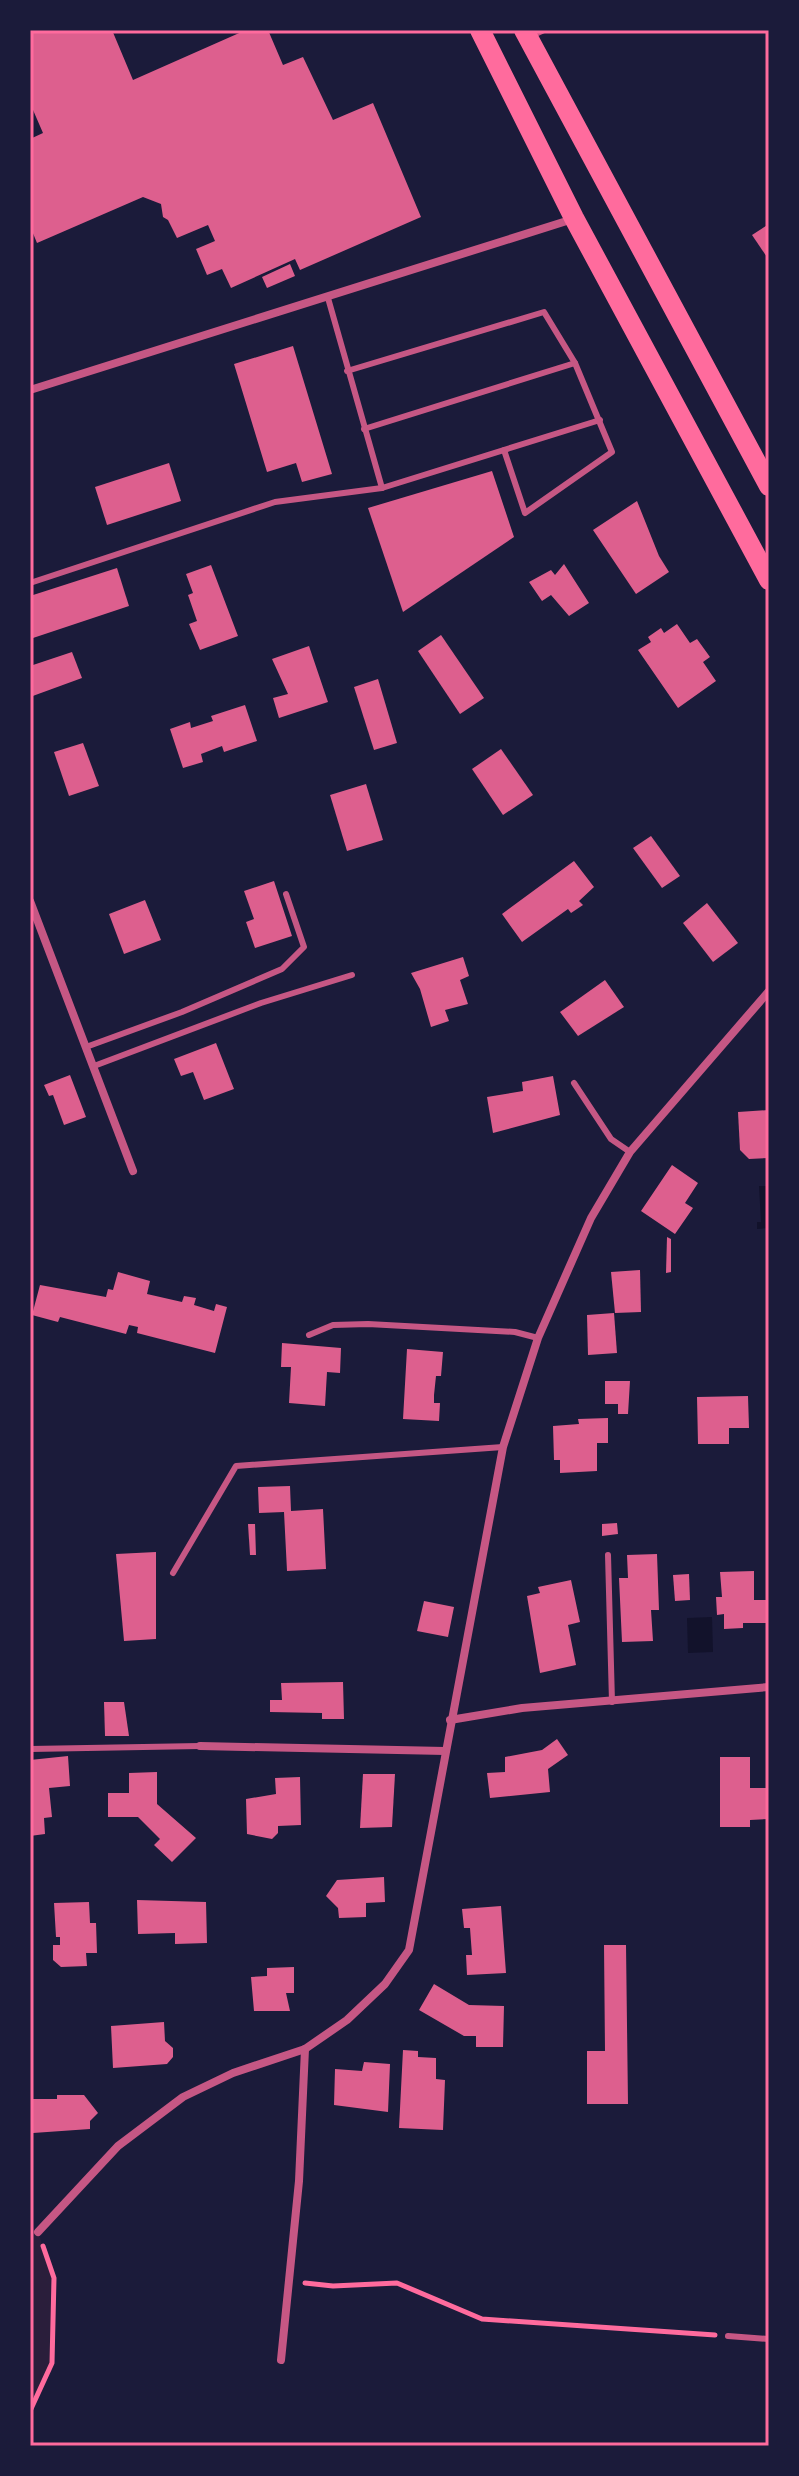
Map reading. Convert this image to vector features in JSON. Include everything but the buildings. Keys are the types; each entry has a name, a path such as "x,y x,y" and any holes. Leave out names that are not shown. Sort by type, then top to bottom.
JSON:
{"main road":[{"path":"480,30 574,218 769,580"},
{"path":"532,32 769,486"}],"street":[{"path":"30,390 574,218"},
{"path":"30,901 133,1171"},
{"path":"38,2232 118,2146 183,2097 233,2073 305,2049 347,2020 385,1984 409,1950 503,1447 538,1338 591,1218 630,1152 769,991"},
{"path":"450,1720 522,1708 769,1687"},
{"path":"200,1746 445,1751"},
{"path":"281,2360 299,2181 305,2049"}],"lane":[{"path":"328,298 382,488"},
{"path":"347,371 544,312 575,363 612,452 525,513 504,450"},
{"path":"364,429 575,363"},
{"path":"30,583 275,502 382,488 600,420"},
{"path":"86,1047 182,1012 282,969 304,947 286,894"},
{"path":"94,1066 261,1003 352,975"},
{"path":"574,1083 611,1139 630,1152"},
{"path":"309,1335 333,1325 368,1324 515,1332 538,1338"},
{"path":"173,1573 236,1466 503,1447"},
{"path":"608,1555 612,1702"},
{"path":"30,1749 200,1746"},
{"path":"728,2336 769,2339"}],"path":[{"path":"30,2411 52,2363 54,2278 38,2232"},
{"path":"289,2281 333,2286 397,2283 482,2319 728,2336"}],"shaded area":[{"path":"759,1186 769,1186 769,1228 757,1229 757,1222 761,1222"},
{"path":"712,1617 713,1652 688,1653 687,1618"},
{"path":"30,2230 38,2232 54,2279 52,2363 30,2411"}]}
